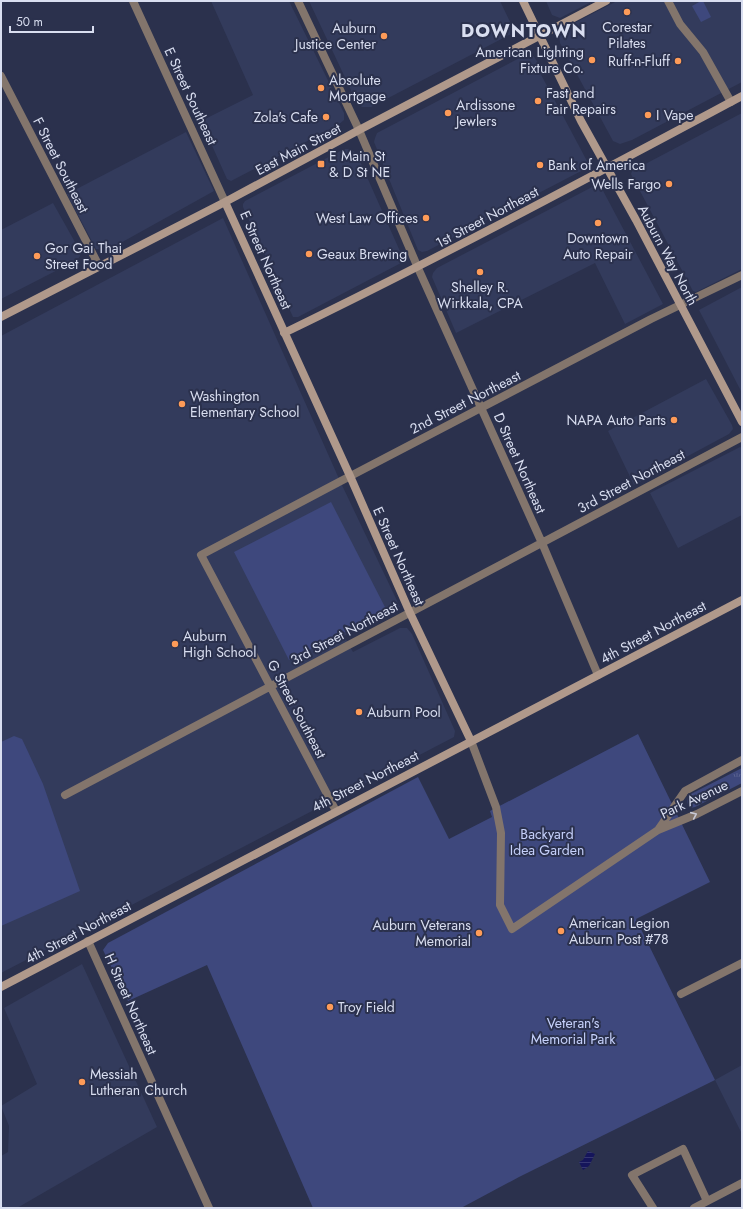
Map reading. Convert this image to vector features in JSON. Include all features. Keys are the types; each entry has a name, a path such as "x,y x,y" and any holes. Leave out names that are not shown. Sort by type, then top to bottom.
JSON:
{"street":[{"name":"E Street Southeast","path":"133,1 226,202"},
{"name":"D Street Northeast","path":"298,1 359,130 418,268 542,543 598,675"},
{"name":"Auburn Way North","path":"523,1 568,95 636,220 742,422"},
{"name":"East Main Street","path":"1,318 99,266 226,202 538,35 606,1"},
{"path":"668,1 680,24 703,52 731,102"},
{"name":"F Street Southeast","path":"1,76 99,266"},
{"name":"1st Street Northeast","path":"284,333 418,268 742,96"},
{"name":"E Street Northeast","path":"226,202 350,476 410,613 471,741 499,818 501,833 500,905 512,929"},
{"name":"2nd Street Northeast","path":"201,555 680,305 742,275"},
{"name":"3rd Street Northeast","path":"65,795 742,437"},
{"name":"G Street Southeast","path":"201,555 336,811"},
{"name":"4th Street Northeast","path":"1,987 742,600"},
{"name":"Park Avenue","path":"658,830 685,791 742,760"},
{"name":"Park Avenue","path":"512,929 658,830 697,814 742,791"},
{"name":"H Street Northeast","path":"88,941 209,1208"},
{"path":"682,994 742,963"},
{"path":"653,1208 632,1175 683,1148 707,1201"},
{"path":"694,1208 742,1183"}],"shaded area":[{"path":"211,1 289,1 344,113 344,120 338,125 231,181 227,179 201,121 253,95"},
{"path":"309,1 500,1 515,32 371,107 362,107 357,103"},
{"path":"546,1 593,1 560,18 552,15"},
{"path":"617,1 742,1 742,82 632,140 620,144 613,141 560,43 559,35 561,30"},
{"path":"529,53 532,54 539,64 538,69 587,161 587,168 427,251 422,252 418,250 374,142 377,133"},
{"path":"742,113 742,269 696,292 693,291 631,174 632,171"},
{"path":"186,132 214,191 108,250 96,249 67,194"},
{"path":"344,149 349,149 355,152 359,159 403,258 401,263 298,317 293,317 243,207 243,204 245,201"},
{"path":"596,185 600,185 663,304 625,324 595,263 456,333 432,277 437,268"},
{"path":"53,203 80,251 80,256 77,260 1,299 1,230"},
{"name":"Auburn High School","path":"223,218 340,481 400,607 344,636 353,652 400,628 407,628 412,634 455,731 454,737 1,973 1,336"},
{"path":"742,287 742,393 699,310"},
{"path":"706,379 733,429 729,434 634,485 608,431"},
{"path":"740,447 742,448 742,515 678,548 650,493"},
{"path":"82,964 157,1127 17,1208 1,1208 1,1156 8,1152 9,1126 1,1106 37,1084 4,1008"},
{"path":"742,1065 742,1134 715,1080"},
{"path":"588,1151 595,1154 589,1166 583,1170 579,1162 583,1160"}],"green space":[{"path":"703,1 711,17 701,22 692,6"},
{"path":"331,502 387,611 289,660 234,552"},
{"path":"638,734 710,882 636,919 715,1080 519,1177 461,1208 313,1208 207,965 128,1001 103,950 108,943 418,777 449,839 492,817 490,811"},
{"path":"14,736 22,739 43,784 80,891 1,926 1,742"},
{"path":"742,768 742,783 695,807 690,808 687,802 689,795"}],"place":[{"name":"Corestar Pilates","path":"627,12"},
{"name":"Auburn Justice Center","path":"384,36"},
{"name":"American Lighting Fixture Co.","path":"592,60"},
{"name":"Ruff-n-Fluff","path":"678,61"},
{"name":"Absolute Mortgage","path":"321,88"},
{"name":"Fast and Fair Repairs","path":"538,101"},
{"name":"Ardissone Jewlers","path":"448,113"},
{"name":"I Vape","path":"648,115"},
{"name":"Zola's Cafe","path":"326,117"},
{"name":"E Main St & D St NE","path":"321,164"},
{"name":"Bank of America","path":"540,165"},
{"name":"Wells Fargo","path":"669,184"},
{"name":"West Law Offices","path":"426,218"},
{"name":"Downtown Auto Repair","path":"598,223"},
{"name":"Geaux Brewing","path":"309,254"},
{"name":"Gor Gai Thai Street Food","path":"37,256"},
{"name":"Shelley R. Wirkkala, CPA","path":"480,272"},
{"name":"Washington Elementary School","path":"182,404"},
{"name":"NAPA Auto Parts","path":"674,420"},
{"name":"Auburn High School","path":"175,644"},
{"name":"Auburn Pool","path":"359,712"},
{"name":"American Legion Auburn Post #78","path":"561,931"},
{"name":"Auburn Veterans Memorial","path":"479,933"},
{"name":"Troy Field","path":"330,1007"},
{"name":"Messiah Lutheran Church","path":"82,1082"}],"district":[{"name":"DOWNTOWN","path":"524,31"}],"park label":[{"name":"Backyard Idea Garden","path":"547,842"},
{"name":"Veteran's Memorial Park","path":"573,1032"}]}
